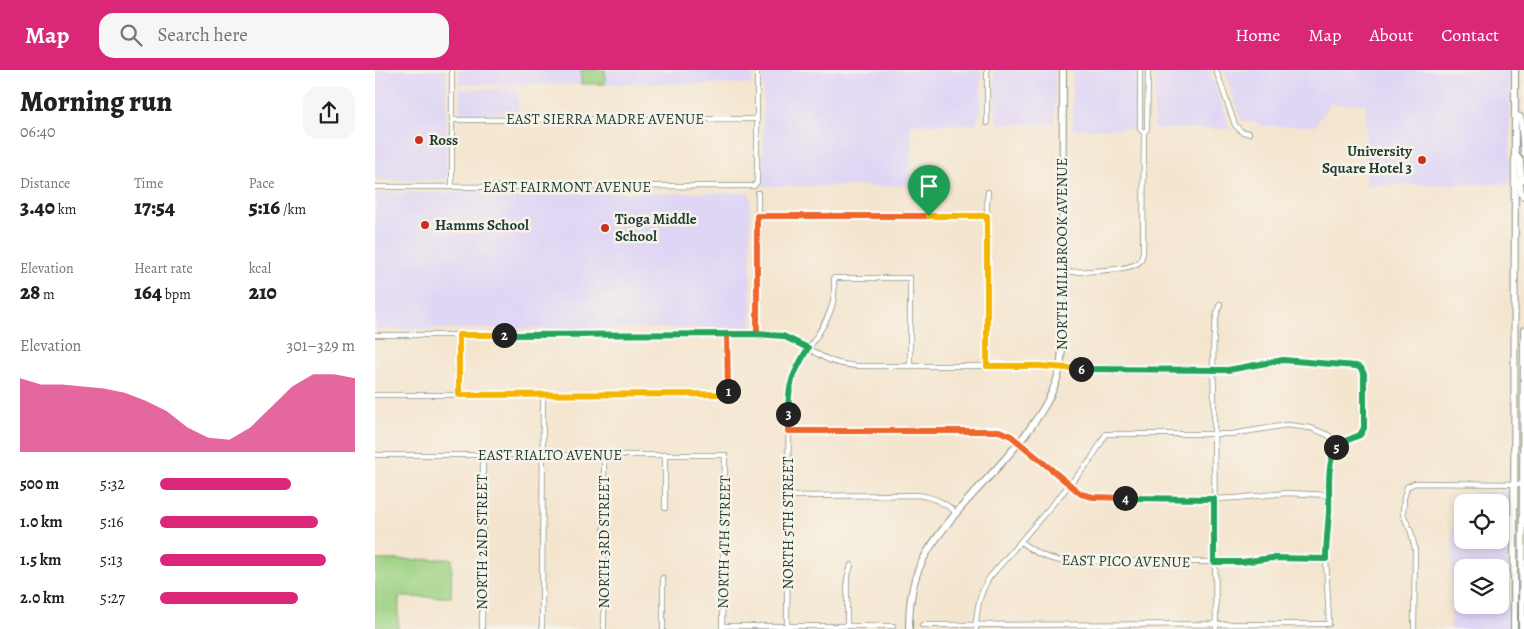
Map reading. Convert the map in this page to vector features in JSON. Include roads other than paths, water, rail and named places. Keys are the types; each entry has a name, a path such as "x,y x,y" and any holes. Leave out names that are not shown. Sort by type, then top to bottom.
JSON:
{"main road":[{"name":"NORTH MILLBROOK AVENUE","path":"909,629 911,597 921,563 932,544 956,513 1019,442 1043,409 1052,394 1060,368 1062,342 1063,70"},
{"path":"1514,629 1515,70"},
{"path":"1515,115 1521,120 1524,153"},
{"path":"1515,154 1520,161 1521,176 1524,180"},
{"path":"1516,179 1520,183 1521,194 1524,196"},
{"path":"1522,629 1524,331"}],"street":[{"path":"452,70 452,187"},
{"path":"757,70 757,119"},
{"path":"987,70 987,123"},
{"path":"1140,70 1140,129 1144,133"},
{"path":"1062,272 1098,271 1132,266 1140,262 1143,252 1144,133 1147,129 1148,70"},
{"path":"1216,70 1235,125 1242,132 1249,134"},
{"name":"EAST SIERRA MADRE AVENUE","path":"452,120 757,119"},
{"name":"EAST FAIRMONT AVENUE","path":"375,187 752,187 757,182 757,119"},
{"path":"987,366 988,192"},
{"path":"757,334 758,193"},
{"path":"757,216 987,216"},
{"name":"NORTH 5TH STREET","path":"787,627 789,387 795,370 828,316 832,305 834,278 910,278 910,366"},
{"path":"1216,627 1214,370 1215,319 1220,304"},
{"path":"1515,334 1524,331"},
{"path":"375,395 728,394 727,334"},
{"path":"375,335 757,334 783,336 829,360 843,365 857,366 1228,370 1283,360 1361,368 1364,374 1364,428 1360,435 1338,444 1330,466 1326,559 1329,624 1216,627 976,627 922,625"},
{"path":"459,335 459,395"},
{"path":"542,629 543,395"},
{"path":"976,627 977,605 985,584 1090,461 1106,434 1214,434 1246,432 1287,425 1311,428 1328,435 1338,444"},
{"path":"788,431 992,430 1005,433 1019,442 1081,494 1093,497 1214,499 1287,493 1329,495"},
{"name":"NORTH 3RD STREET","path":"604,454 604,629"},
{"path":"665,454 665,508"},
{"name":"EAST RIALTO AVENUE","path":"375,455 725,454"},
{"name":"NORTH 4TH STREET","path":"722,627 725,454"},
{"name":"NORTH 2ND STREET","path":"482,629 483,455"},
{"path":"1414,629 1415,549 1411,532 1403,514 1407,487 1415,483 1523,484"},
{"path":"787,496 918,495 938,500 956,513"},
{"name":"EAST PICO AVENUE","path":"1021,542 1040,555 1057,560 1242,562 1272,558 1326,559"},
{"path":"847,625 847,579 851,565"},
{"path":"663,578 663,629"},
{"path":"722,627 893,626"}],"place":[{"name":"Ross","path":"419,140"},
{"name":"University Square Hotel 3","path":"1422,160"},
{"name":"Hamms School","path":"425,225"},
{"name":"Tioga Middle School","path":"605,228"}]}
